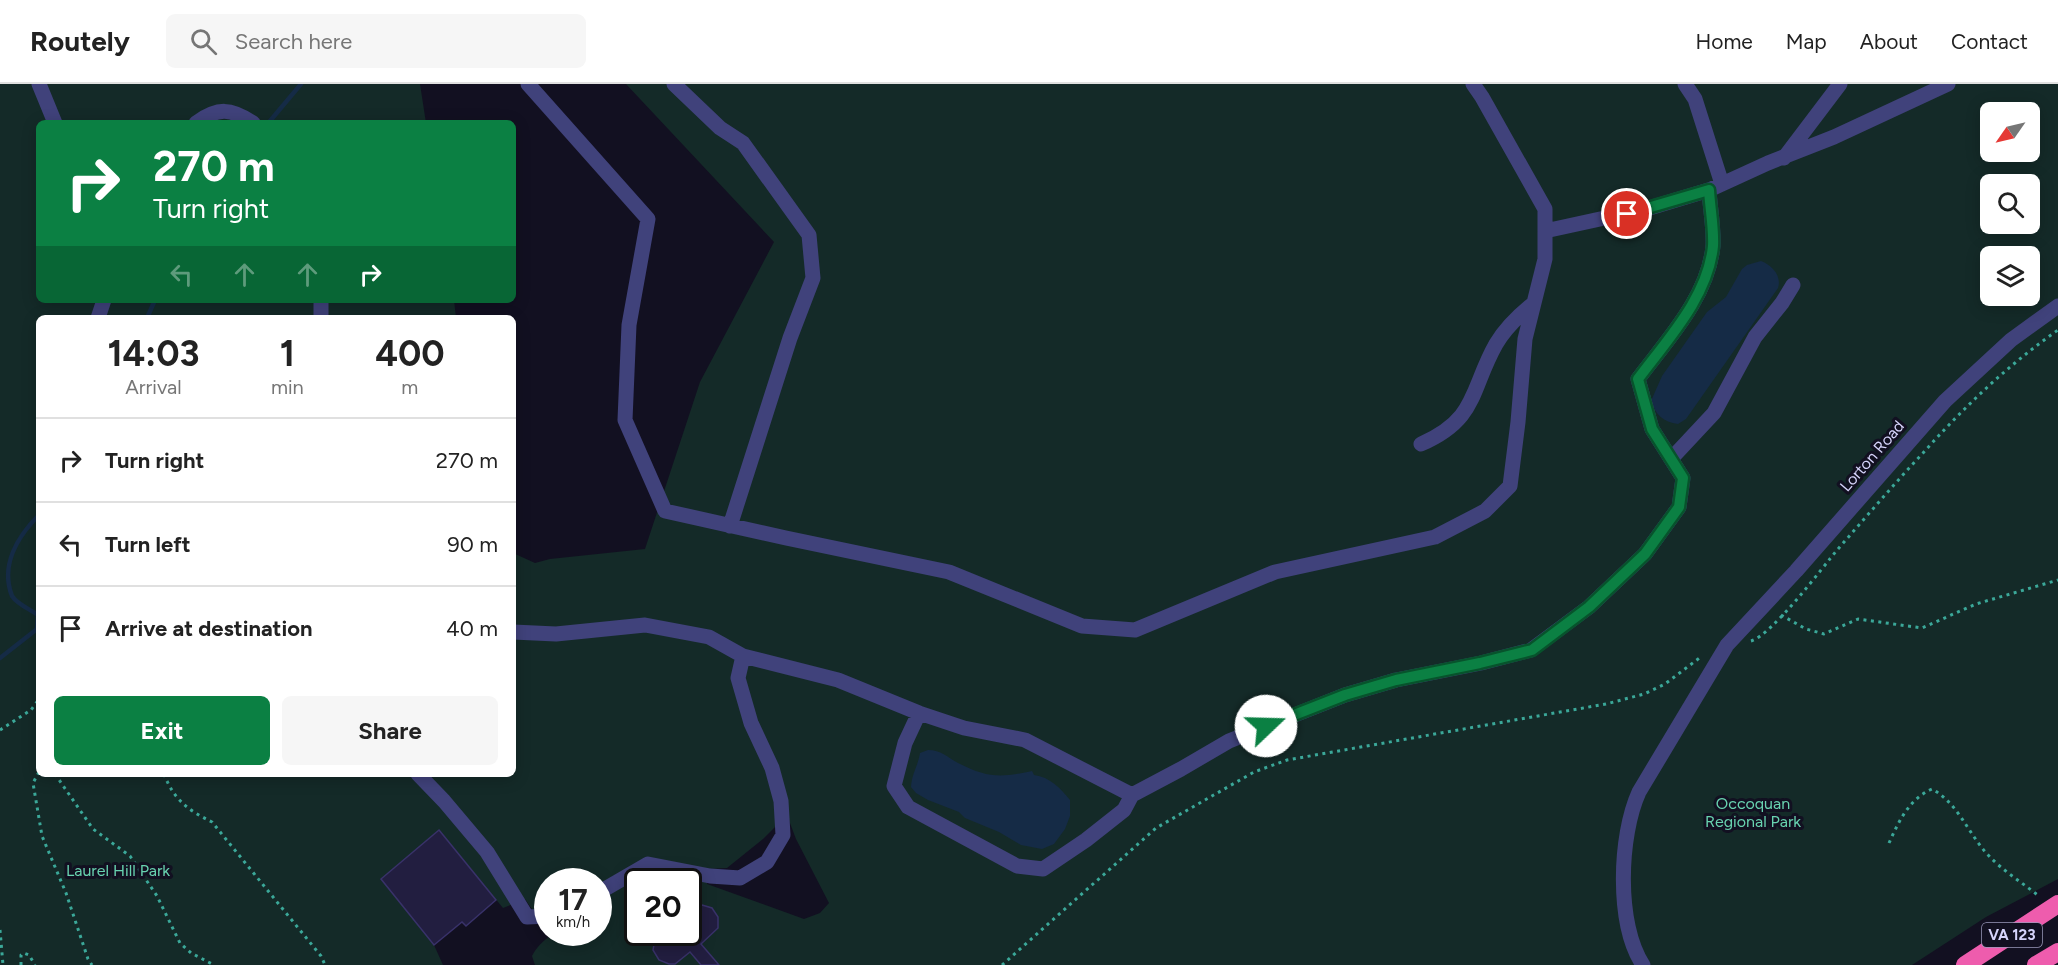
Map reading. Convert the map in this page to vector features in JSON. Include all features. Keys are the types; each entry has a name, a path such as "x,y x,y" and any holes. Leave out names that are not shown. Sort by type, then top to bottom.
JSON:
{"highway":[{"name":"VA 123","path":"1965,965 2055,906"},
{"name":"VA 123","path":"2036,965 2058,952"}],"street":[{"path":"39,84 54,120"},
{"path":"528,84 648,219 629,325 625,420 665,511 949,572 1082,626 1135,630 1275,572 1435,537 1485,511 1510,486 1525,339 1545,259 1545,209 1473,84"},
{"path":"674,84 720,128 743,143 809,235 813,279 790,338 730,526"},
{"path":"919,712 905,743 894,786 908,807 1017,866 1043,869 1086,840 1124,810 1132,795 1229,741 1345,695 1396,680 1532,650 1589,607 1645,554 1679,507 1683,478 1652,429 1638,379 1679,325 1704,282 1713,246 1715,187 1695,99 1685,84"},
{"path":"1784,158 1840,84"},
{"path":"1545,231 1646,209 1715,187 1834,137 1948,84"},
{"path":"201,120 215,112 228,110 239,113 249,120"},
{"path":"1671,459 1714,412 1755,337 1793,285"},
{"path":"1421,444 1441,436 1452,428 1474,397 1495,346 1504,331 1534,303"},
{"name":"Lorton Road","path":"1643,965 1629,934 1625,908 1624,851 1629,818 1639,792 1727,645 1796,572 1945,401 2011,340 2058,306"},
{"path":"516,632 556,634 645,625 709,637 743,656 838,680 964,728 1025,740 1132,795"},
{"path":"612,884 648,864 710,876 740,878 767,862 783,835 781,801 772,768 752,723 738,678 743,656"},
{"path":"421,777 487,852 527,917 534,917"}],"path":[{"path":"1754,640 1781,615 1879,501 1984,389 2058,330"},
{"path":"1781,615 1806,629 1824,634 1858,620 1922,628 1976,604 2058,580"},
{"path":"1002,965 1156,828 1254,772 1287,760 1606,705 1644,694 1665,684 1706,653"},
{"path":"0,730 31,710 36,703"},
{"path":"36,777 33,783 42,837 66,893 92,965"},
{"path":"57,777 93,829 130,856 157,896 180,943 191,953 214,965"},
{"path":"165,777 171,792 194,813 212,822 321,956 325,965"},
{"path":"1888,843 1909,806 1920,794 1932,789 1944,795 1956,809 1975,840 1991,858 2055,906"},
{"path":"0,930 3,965"},
{"path":"21,965 21,955 24,953 29,955 34,965"}],"green space":[{"path":"0,84 420,84 426,120 36,120 36,303 454,303 456,315 36,315 36,777 516,777 516,554 535,563 550,559 645,549 700,382 774,242 626,84 2058,84 2058,879 1986,917 1912,965 535,965 532,956 538,946 612,946 612,868 534,868 534,912 525,899 503,908 439,830 382,880 434,945 443,965 0,965","holes":["787,815 796,839 829,903 820,913 804,919 707,884 707,869 727,868 763,839"]}],"water":[{"path":"1761,261 1769,265 1777,275 1778,288 1686,419 1678,424 1664,420 1651,401 1662,376 1707,312 1726,297 1742,269"},
{"path":"933,750 968,768 986,774 1002,776 1032,771 1034,775 1050,781 1070,800 1070,816 1065,829 1054,844 1042,849 1021,845 999,832 965,818 959,812 928,800 911,787 920,753"}],"building":[{"path":"439,830 496,900 466,926 462,922 434,945 381,879"},
{"path":"702,905 712,908 718,917 718,928 702,943"},
{"path":"702,945 719,965 701,965 690,952 675,964 669,964 659,960 653,950 654,946"}],"waterway":[{"path":"271,120 301,84"},
{"path":"148,315 154,303"},
{"path":"36,518 18,542 8,573 12,596 36,614"},
{"path":"0,658 36,630"}],"route":[{"path":"1266,726 1345,695 1396,680 1532,650 1589,607 1645,554 1679,507 1683,478 1652,429 1638,379 1679,325 1704,282 1713,246 1709,190 1627,214"}],"park label":[{"name":"Occoquan Regional Park","path":"1753,812"},
{"name":"Laurel Hill Park","path":"118,870"}]}
